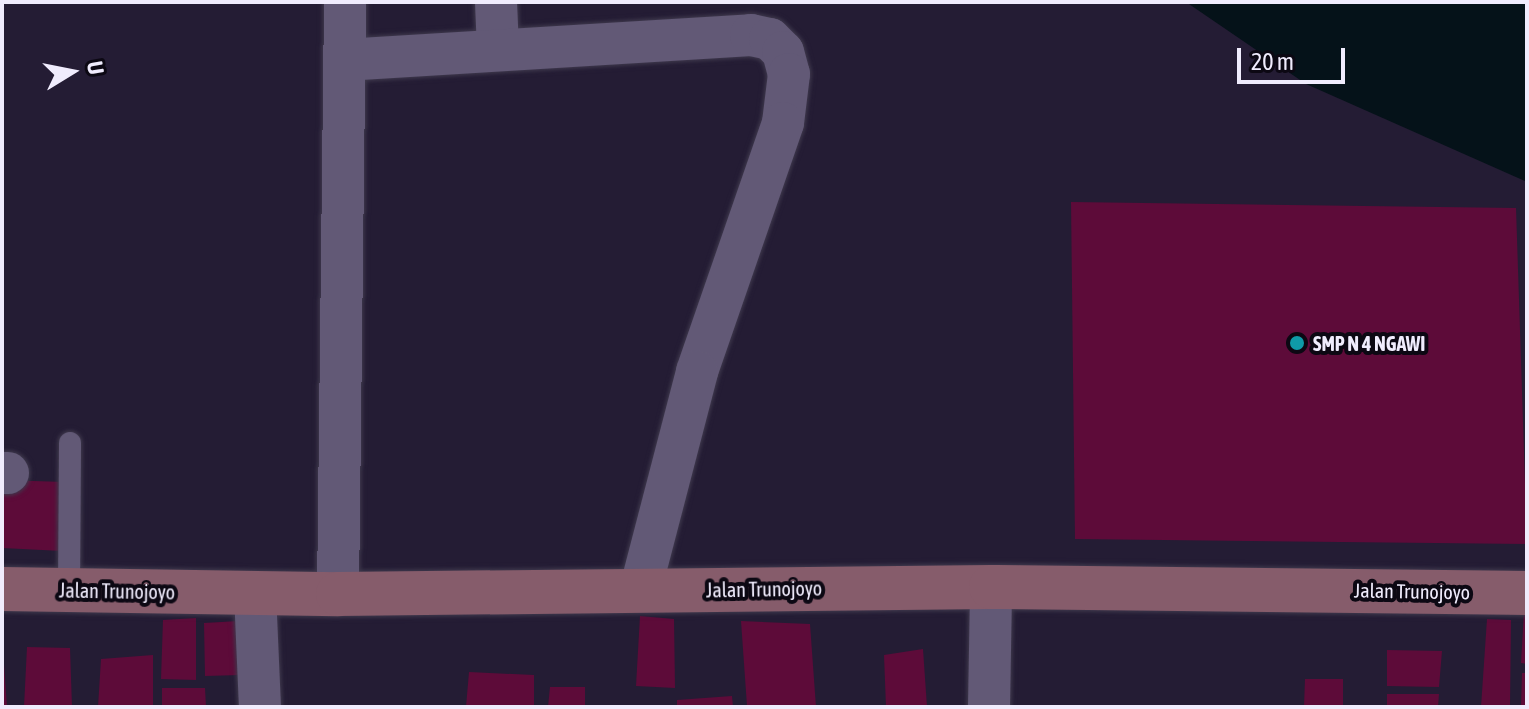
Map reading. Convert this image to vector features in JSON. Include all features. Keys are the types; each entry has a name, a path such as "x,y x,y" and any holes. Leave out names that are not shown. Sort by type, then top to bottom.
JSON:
{"main road":[{"name":"Jalan Trunojoyo","path":"2,589 338,594 991,587 1527,593"}],"street":[{"path":"338,594 345,2"},
{"path":"496,2 498,50"},
{"path":"344,60 751,35 770,39 783,52 789,74 783,123 697,372 640,591"},
{"path":"989,707 991,587"},
{"path":"255,593 260,707"}],"lane":[{"path":"69,590 70,443"}],"shaded area":[{"path":"1186,2 1527,2 1527,182 1306,84"}],"building":[{"name":"SMP N 4 NGAWI","path":"1071,202 1516,208 1527,544 1075,539"},
{"path":"2,480 65,482 62,551 2,548"},
{"path":"1524,611 1527,611 1527,664 1521,663"},
{"path":"640,616 674,619 675,688 636,686"},
{"path":"196,618 196,680 161,679 163,620"},
{"path":"1487,619 1511,620 1510,707 1481,707"},
{"path":"238,621 241,675 205,676 204,623"},
{"path":"741,621 810,624 816,707 747,706"},
{"path":"27,647 70,648 72,707 24,707"},
{"path":"923,649 927,707 886,707 884,655"},
{"path":"1387,650 1442,651 1439,687 1387,686"},
{"path":"153,655 153,707 98,707 101,659"},
{"path":"4,664 7,707 2,707"},
{"path":"469,672 534,675 534,707 466,707"},
{"path":"1522,673 1527,673 1527,707 1521,707"},
{"path":"1305,679 1343,679 1343,707 1304,707"},
{"path":"550,687 585,687 585,707 548,707"},
{"path":"162,688 205,688 206,707 162,707"},
{"path":"1387,694 1439,694 1438,707 1387,707"},
{"path":"732,696 733,707 677,707 677,700"}],"place":[{"name":"SMP N 4 NGAWI","path":"1297,343"}]}
